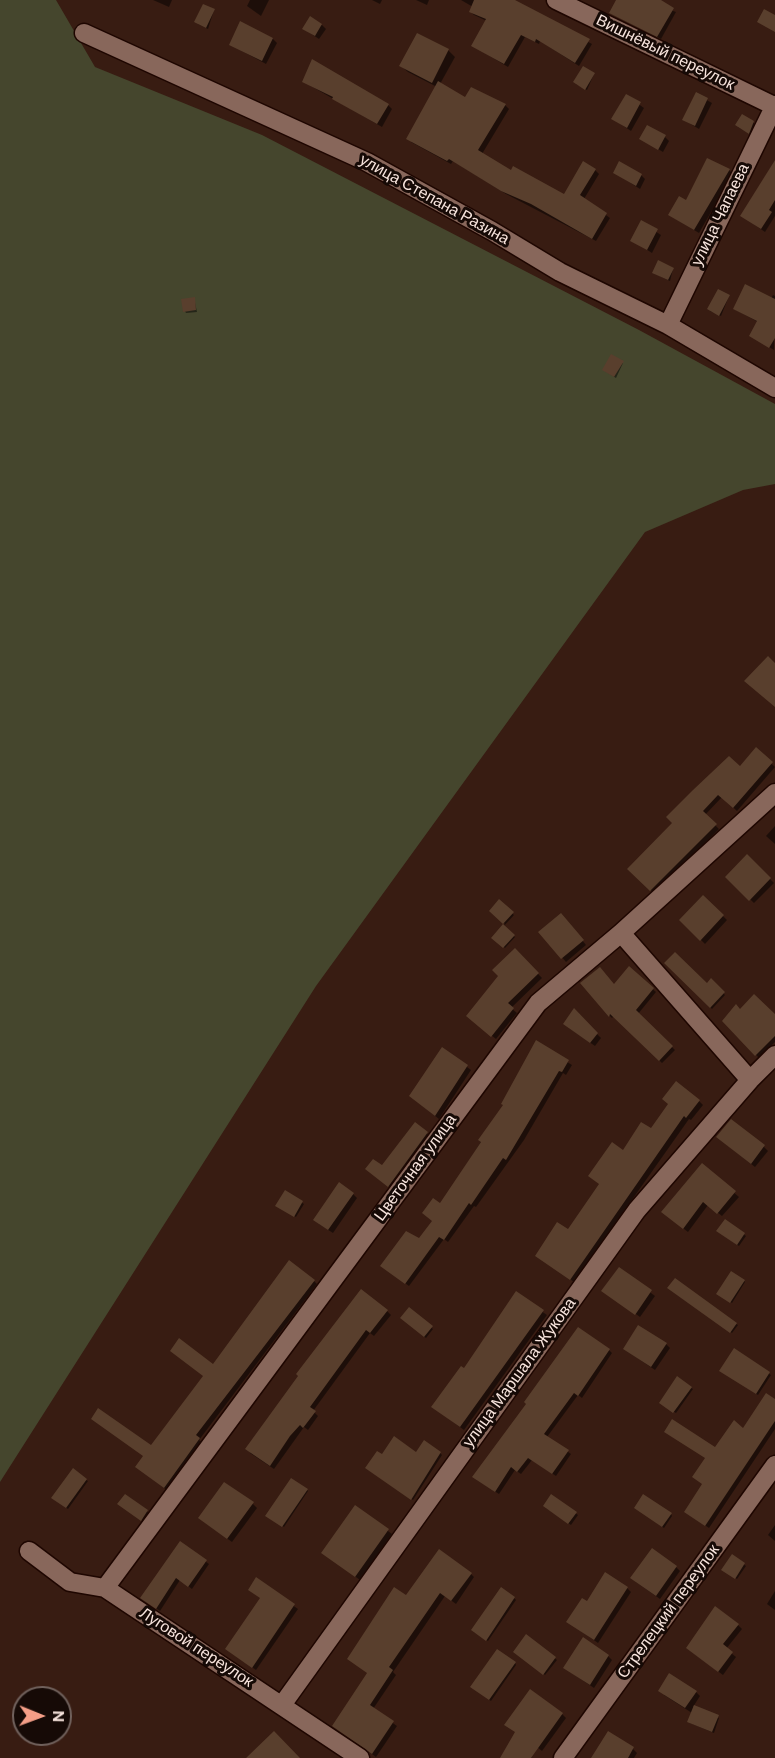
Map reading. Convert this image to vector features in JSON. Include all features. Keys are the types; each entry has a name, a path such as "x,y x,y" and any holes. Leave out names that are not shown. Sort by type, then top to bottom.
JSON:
{"street":[{"name":"Вишнёвый переулок","path":"556,0 775,106"},
{"name":"улица Степана Разина","path":"84,33 366,162 492,231 560,272 668,325 775,388"},
{"name":"улица Чапаева","path":"668,325 775,106"},
{"name":"Цветочная улица","path":"105,1588 538,1003 621,933 775,793"},
{"path":"621,933 750,1080"},
{"name":"улица Маршала Жукова","path":"282,1705 636,1210 750,1080 775,1055"},
{"name":"Стрелецкий переулок","path":"563,1758 775,1465"},
{"name":"Луговой переулок","path":"29,1551 70,1582 105,1588 360,1758"}],"green space":[{"path":"0,0 56,0 95,67 262,135 639,330 775,404 775,484 743,490 645,532 316,986 0,1482"}],"building":[{"path":"474,0 515,0 590,39 575,63 536,39 535,42 521,35 504,64 471,46 486,19 469,12"},
{"path":"616,0 661,0 674,8 657,37 609,13"},
{"path":"203,4 215,9 206,28 194,22"},
{"path":"764,9 775,15 775,32 757,22"},
{"path":"310,16 322,24 315,36 302,29"},
{"path":"240,21 273,38 262,61 229,45"},
{"path":"417,33 449,49 432,83 399,66"},
{"path":"312,59 389,104 377,124 332,99 333,97 302,82"},
{"path":"583,66 595,73 585,90 573,82"},
{"path":"438,81 465,97 471,87 506,104 478,150 511,170 513,166 564,194 583,161 596,169 580,195 607,213 592,239 531,204 501,191 449,159 447,161 406,139"},
{"path":"696,92 708,98 695,126 682,120"},
{"path":"626,94 641,102 627,128 611,119"},
{"path":"742,114 754,121 749,134 735,125"},
{"path":"647,125 666,135 658,150 639,139"},
{"path":"707,158 730,169 694,230 668,215 679,196 686,200"},
{"path":"775,160 775,200 769,210 772,212 761,229 740,216"},
{"path":"619,161 642,174 636,186 613,173"},
{"path":"641,220 658,229 647,250 630,241"},
{"path":"658,260 674,268 668,280 652,273"},
{"path":"745,284 775,299 775,338 769,348 749,336 757,321 733,309"},
{"path":"718,289 730,295 719,316 707,309"},
{"path":"195,297 196,310 183,312 181,299"},
{"path":"611,354 624,361 614,377 602,370"},
{"path":"768,656 775,663 775,707 744,681"},
{"path":"756,747 773,762 733,808 718,795 703,811 717,824 650,891 627,869 672,823 666,817 693,790 729,756 740,766"},
{"path":"747,854 771,878 749,901 725,877"},
{"path":"703,895 724,915 700,941 679,920"},
{"path":"499,899 514,912 503,924 489,911"},
{"path":"561,913 584,940 561,959 538,932"},
{"path":"503,924 515,935 503,948 491,938"},
{"path":"515,948 539,973 508,1003 514,1008 491,1037 466,1016 498,976 492,970"},
{"path":"675,952 707,983 711,978 725,992 710,1008 664,963"},
{"path":"629,966 654,988 636,1010 673,1046 659,1061 610,1014 609,1017 580,983 600,967 614,984"},
{"path":"754,994 775,1014 775,1036 755,1056 722,1021 736,1004 740,1009"},
{"path":"574,1008 598,1033 590,1043 563,1024"},
{"path":"536,1040 569,1060 562,1072 559,1071 506,1160 503,1158 444,1240 439,1237 405,1284 380,1266 406,1231 419,1238 432,1221 422,1213 433,1198 440,1203 481,1142 478,1140 503,1105 501,1104"},
{"path":"442,1047 468,1065 435,1116 409,1096"},
{"path":"676,1081 700,1100 686,1118 684,1116 570,1280 535,1256 557,1222 568,1229 599,1184 588,1176 612,1142 623,1150 641,1122 651,1128 668,1104 662,1099"},
{"path":"731,1119 765,1145 751,1164 716,1137"},
{"path":"415,1122 428,1132 388,1187 365,1169 373,1159 382,1165"},
{"path":"702,1163 736,1191 717,1214 703,1202 683,1229 661,1212"},
{"path":"339,1182 354,1193 328,1230 313,1220"},
{"path":"285,1190 303,1201 294,1217 275,1206"},
{"path":"725,1219 745,1233 737,1245 716,1231"},
{"path":"289,1260 315,1280 196,1435 200,1438 164,1488 135,1467 143,1456 91,1419 98,1408 151,1445 203,1376 170,1351 179,1338 213,1364"},
{"path":"619,1267 652,1290 635,1315 601,1291"},
{"path":"731,1271 745,1280 730,1303 716,1294"},
{"path":"675,1278 737,1323 730,1333 667,1288"},
{"path":"361,1289 388,1310 370,1333 366,1330 310,1407 316,1411 303,1428 300,1425 290,1436 270,1466 245,1449 298,1376 296,1374"},
{"path":"516,1291 544,1310 460,1427 431,1407 461,1366 464,1368"},
{"path":"409,1307 433,1326 424,1337 400,1318"},
{"path":"638,1325 667,1343 651,1367 623,1349"},
{"path":"578,1327 610,1349 578,1396 574,1393 544,1434 569,1450 552,1474 528,1458 517,1472 511,1467 495,1492 472,1477 526,1404 524,1402"},
{"path":"734,1348 770,1372 756,1394 719,1371"},
{"path":"677,1376 692,1387 673,1413 659,1403"},
{"path":"766,1393 775,1399 775,1421 705,1526 684,1512 702,1484 692,1477 705,1458 664,1432 672,1419 715,1447 734,1420 743,1428"},
{"path":"394,1436 416,1452 424,1440 441,1452 411,1500 365,1468 377,1451 382,1454"},
{"path":"73,1468 87,1479 66,1508 51,1498"},
{"path":"291,1478 308,1489 282,1527 265,1516"},
{"path":"224,1482 254,1502 227,1539 198,1518"},
{"path":"125,1494 148,1510 141,1521 117,1504"},
{"path":"551,1494 577,1512 568,1524 543,1506"},
{"path":"643,1494 672,1513 662,1527 634,1508"},
{"path":"355,1505 389,1529 355,1577 321,1553"},
{"path":"180,1541 207,1560 188,1587 176,1578 156,1609 140,1598"},
{"path":"652,1548 677,1566 656,1596 630,1578"},
{"path":"439,1549 472,1573 451,1601 440,1593 389,1667 393,1670 370,1705 394,1721 372,1754 332,1726 367,1673 347,1659 394,1587 406,1595"},
{"path":"732,1554 745,1563 735,1579 721,1570"},
{"path":"605,1572 628,1587 594,1640 566,1622 582,1598 587,1601"},
{"path":"256,1577 295,1604 252,1668 225,1649 260,1598 248,1590"},
{"path":"501,1587 515,1597 486,1641 471,1630"},
{"path":"715,1606 739,1624 723,1644 733,1652 718,1672 686,1648"},
{"path":"526,1634 556,1657 543,1675 513,1652"},
{"path":"583,1637 609,1655 590,1685 563,1668"},
{"path":"497,1649 516,1662 489,1700 470,1687"},
{"path":"669,1673 697,1691 685,1708 658,1691"},
{"path":"530,1689 563,1713 531,1758 500,1758 515,1732 504,1725"},
{"path":"694,1705 719,1715 712,1732 687,1722"},
{"path":"274,1731 300,1758 246,1758"},
{"path":"608,1731 634,1747 628,1758 591,1758"}]}
